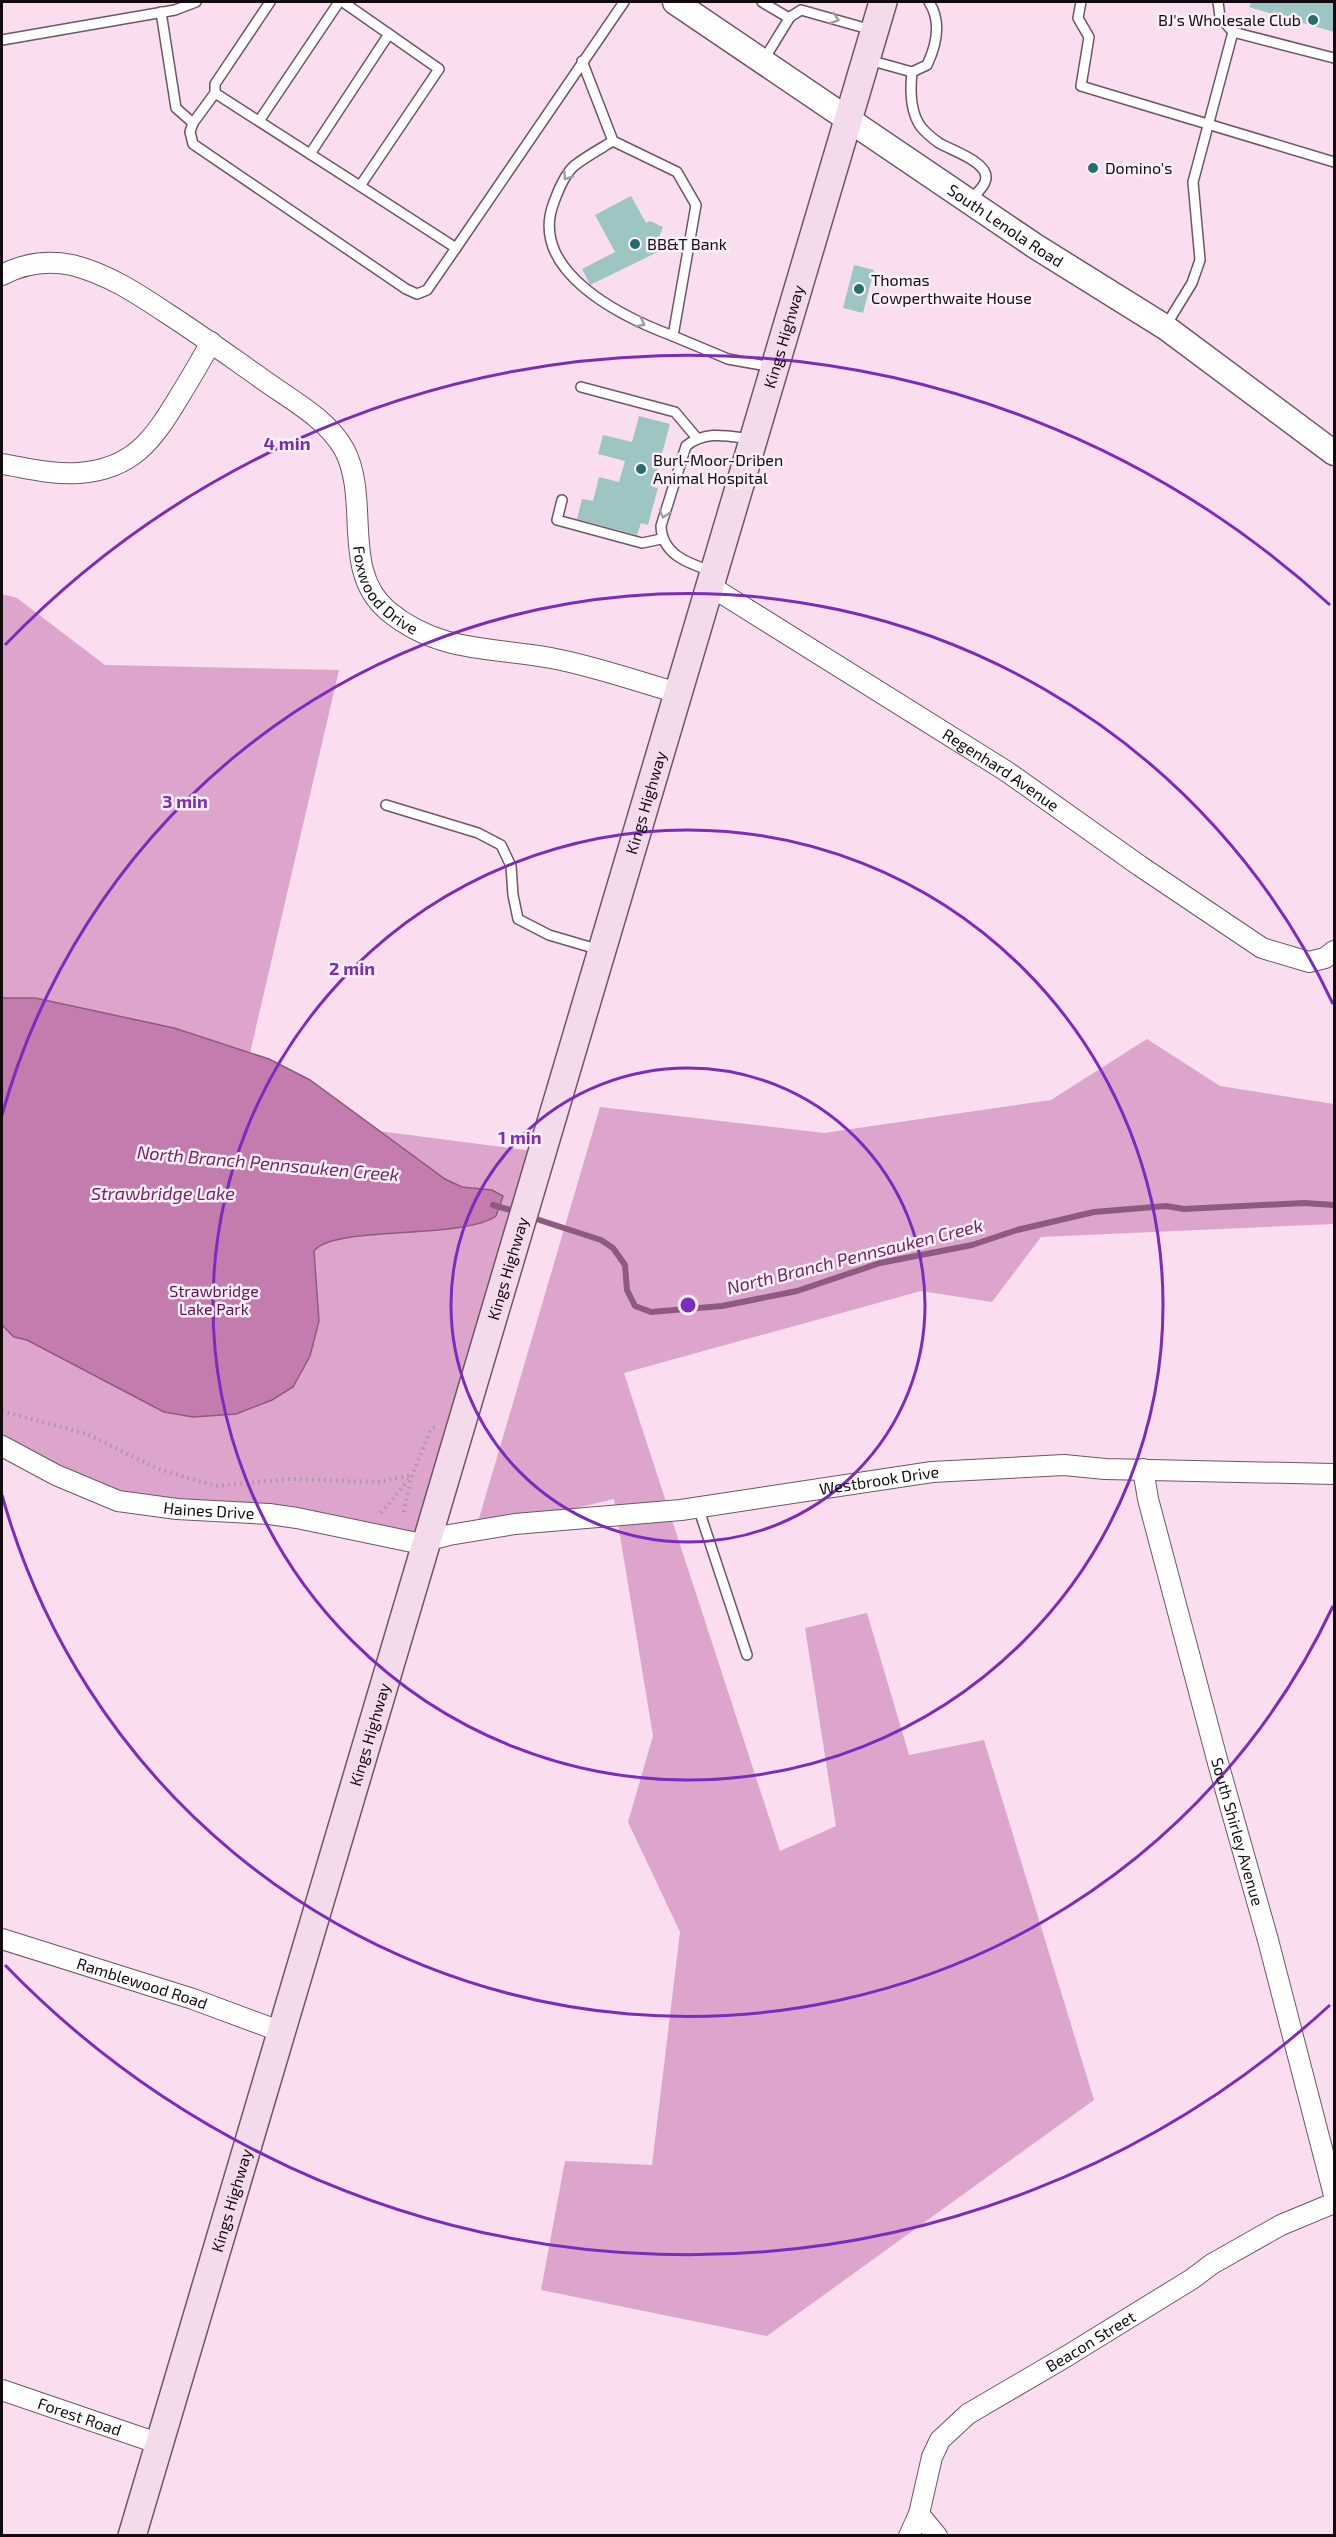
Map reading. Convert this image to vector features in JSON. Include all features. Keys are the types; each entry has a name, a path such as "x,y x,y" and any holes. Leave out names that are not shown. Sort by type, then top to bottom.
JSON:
{"main road":[{"name":"Kings Highway","path":"132,2535 428,1542 882,2"}],"street":[{"name":"South Lenola Road","path":"690,8 763,61 1035,246 1165,327 1335,453"},
{"name":"Foxwood Drive","path":"2,275 22,266 37,263 70,265 88,270 137,293 211,342 313,415 343,448 352,468 357,490 360,556 365,578 375,598 389,612 424,636 482,649 554,658 678,693"},
{"path":"2,464 53,472 77,473 100,470 121,463 140,452 153,438 211,342"},
{"name":"Regenhard Avenue","path":"712,579 1006,771 1140,866 1262,948 1309,962 1325,958 1335,951"},
{"name":"Haines Drive","path":"2,1446 56,1475 118,1501 177,1509 269,1514 417,1543 428,1542"},
{"name":"Westbrook Drive","path":"428,1542 459,1533 516,1524 636,1515 932,1472 1054,1465 1335,1474"},
{"name":"South Shirley Avenue","path":"1143,1469 1148,1499 1335,2195"},
{"name":"Ramblewood Road","path":"2,1939 193,1999 282,2032"},
{"name":"Beacon Street","path":"909,2535 919,2514 932,2457 940,2440 968,2414 1192,2279 1212,2264 1281,2225 1335,2203"},
{"name":"Forest Road","path":"2,2390 160,2444"},
{"path":"919,2514 937,2535"}],"lane":[{"path":"2,39 175,10 196,2"},
{"path":"270,2 215,84 215,93 193,123 190,132 193,144 406,289 417,294 428,290 624,2"},
{"path":"259,121 341,2 439,69 360,186"},
{"path":"762,2 789,18"},
{"path":"866,59 912,72 927,65 935,43 938,22 929,2"},
{"path":"1081,2 1078,18 1089,37 1081,86 1335,162"},
{"path":"1218,2 1220,17 1233,32 1335,58"},
{"path":"763,61 789,18 801,10 874,30"},
{"path":"161,12 176,108 193,123"},
{"path":"1165,327 1192,283 1200,260 1193,182 1233,32"},
{"path":"310,154 389,34"},
{"path":"582,62 613,141 677,172 696,205 673,336"},
{"path":"912,72 913,106 921,126 938,142 975,161 982,168 986,178 985,183 970,200"},
{"path":"215,93 456,248"},
{"path":"613,141 572,167 550,210 550,240 561,267 582,285 643,325 728,359 774,368"},
{"path":"581,387 675,412 696,437"},
{"path":"712,579 669,550 661,539 661,526 686,446 696,437 710,434 753,440"},
{"path":"562,500 557,520 642,543 661,539"},
{"path":"386,805 478,833 501,845 511,866 513,895 518,919 549,935 602,951"},
{"path":"698,1507 747,1655"}],"path":[{"path":"2,1411 87,1434 158,1470 216,1486 292,1479 378,1482 412,1475"},
{"path":"404,1512 412,1475 431,1429 437,1426"},
{"path":"381,1513 412,1475"}],"green space":[{"name":"Strawbridge Lake Park","path":"2,594 17,598 105,665 339,670 250,1053 33,998 332,1125 542,1152 417,1543 147,1506 2,1444"},
{"path":"1147,1039 1220,1086 1334,1104 1334,1224 1041,1237 992,1302 921,1291 624,1373 780,1851 836,1826 805,1628 867,1613 909,1755 984,1740 1094,2100 767,2336 541,2290 565,2161 652,2165 680,1932 628,1822 653,1736 614,1499 475,1532 600,1107 824,1133 1051,1100"}],"water":[{"name":"Strawbridge Lake","path":"2,998 35,998 174,1028 269,1059 310,1080 445,1179 462,1187 492,1190 503,1196 496,1216 479,1223 456,1228 345,1238 326,1243 314,1251 319,1321 310,1356 293,1387 272,1400 236,1414 193,1417 164,1412 27,1340 14,1337 2,1325"}],"building":[{"name":"BJ's Wholesale Club","path":"1251,2 1334,2 1334,32 1249,7"},
{"name":"BB&T Bank","path":"631,196 646,223 650,221 663,227 656,239 662,250 590,285 582,269 615,252 595,215"},
{"name":"Thomas Cowperthwaite House","path":"854,265 874,270 863,313 843,308"},
{"name":"Burl-Moor-Driben Animal Hospital","path":"639,416 670,424 653,487 658,488 648,525 641,523 637,535 577,519 582,499 593,501 599,477 619,482 625,461 598,454 603,435 632,442"}],"waterway":[{"name":"North Branch Pennsauken Creek","path":"530,1217 601,1240 613,1248 625,1265 627,1290 635,1306 651,1312 722,1306 797,1291 880,1263 972,1245 1017,1230 1094,1212 1166,1206 1184,1209 1304,1203 1334,1205"},
{"name":"North Branch Pennsauken Creek","path":"493,1205 517,1212"}],"place":[{"name":"BJ's Wholesale Club","path":"1313,20"},
{"name":"Domino's","path":"1093,168"},
{"name":"BB&T Bank","path":"635,244"},
{"name":"Thomas Cowperthwaite House","path":"859,289"},
{"name":"Burl-Moor-Driben Animal Hospital","path":"641,469"}]}
